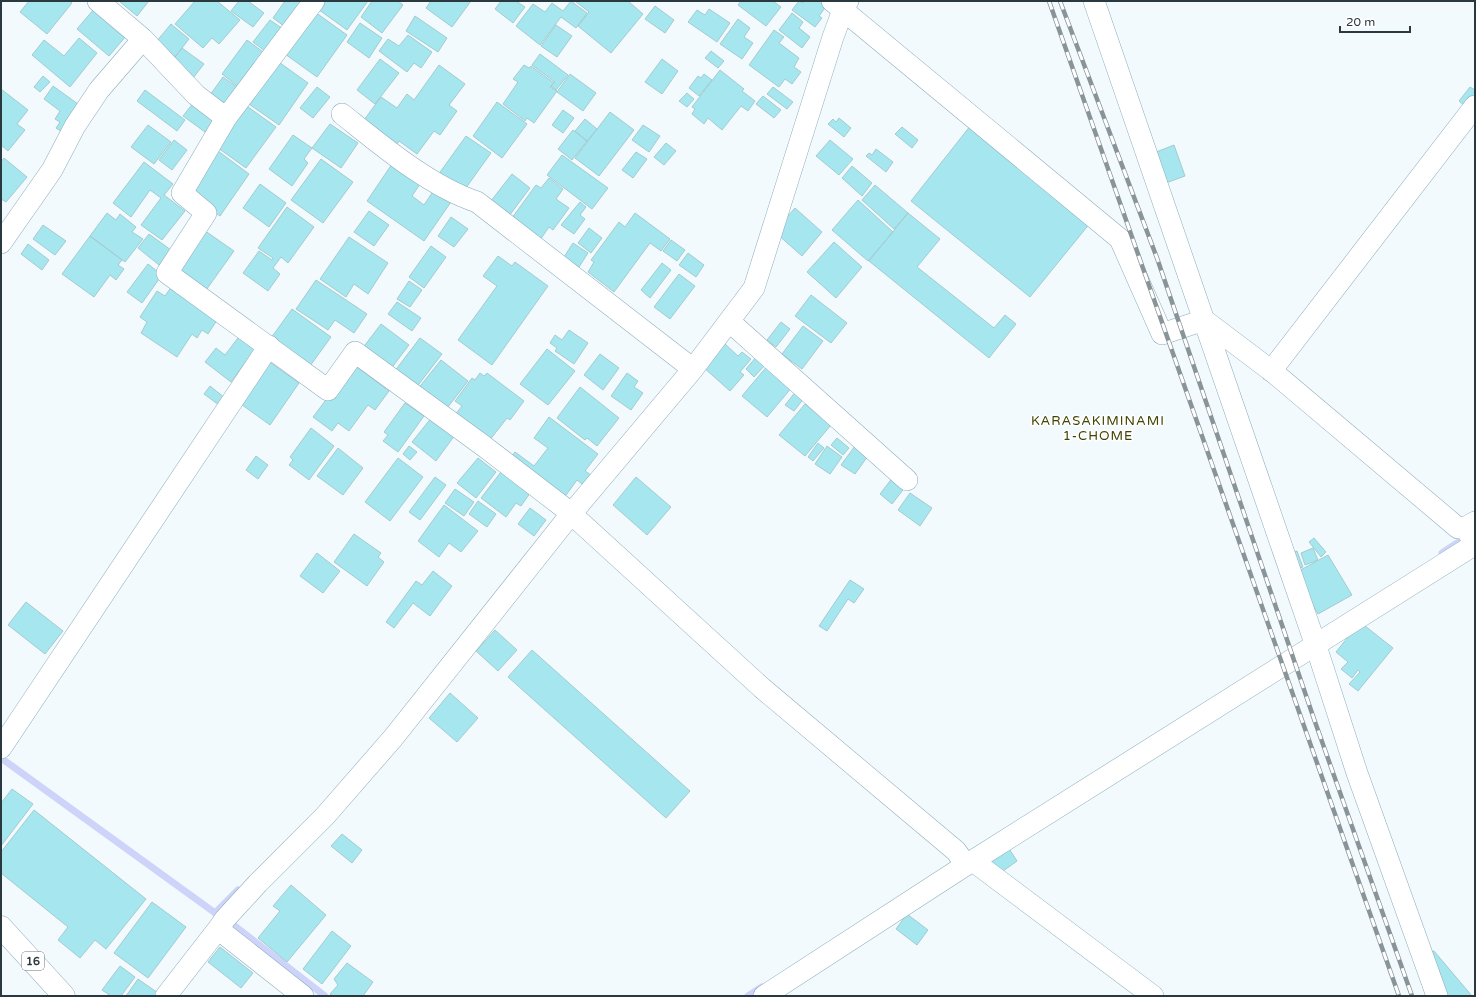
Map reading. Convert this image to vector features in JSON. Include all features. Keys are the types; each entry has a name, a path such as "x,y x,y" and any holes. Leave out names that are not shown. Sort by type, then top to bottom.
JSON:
{"main road":[{"name":"16","path":"1,927 56,993"}],"street":[{"path":"98,1 143,39 196,95 226,118"},
{"path":"314,1 226,118 182,193 206,213 167,273 328,390 355,352 485,447 571,514 762,688 969,863 1152,996"},
{"path":"1094,1 1316,646 1358,773 1437,996"},
{"path":"166,996 225,919 258,883 325,816 393,738 571,514 693,369 730,322 754,288 841,4 1120,239 1162,334 1204,320"},
{"path":"1,243 52,170 75,126 99,90 143,39"},
{"path":"1271,371 1475,106"},
{"path":"342,114 395,156 461,197 477,202 693,369"},
{"path":"764,996 969,863 1316,646 1474,545 1471,524 1458,528 1271,371 1204,320"},
{"path":"730,322 908,480"},
{"path":"1,748 269,346"},
{"path":"218,928 303,996"}],"building":[{"path":"29,1 70,1 72,3 47,34 20,12"},
{"path":"119,1 149,1 137,16"},
{"path":"195,1 217,1 240,20 219,44 212,38 203,48 175,24"},
{"path":"239,1 248,1 264,13 253,27 231,11"},
{"path":"285,1 298,1 305,6 288,29 273,18"},
{"path":"319,1 368,1 347,30 315,7"},
{"path":"372,1 398,1 403,5 382,33 361,17"},
{"path":"431,1 471,1 452,27 426,8"},
{"path":"501,1 516,1 525,7 513,23 495,9"},
{"path":"571,1 587,13 576,28 561,17 540,45 516,26 533,4 545,12 552,3 563,11"},
{"path":"575,1 628,1 643,14 611,53 578,26 589,12"},
{"path":"741,1 773,1 781,7 766,26 738,5"},
{"path":"799,1 803,3 804,1 821,1 827,5 819,16 822,18 815,27 792,10"},
{"path":"655,6 674,20 665,33 645,19"},
{"path":"94,9 126,36 109,56 77,29"},
{"path":"709,9 730,23 717,42 688,22 697,10 705,15"},
{"path":"315,12 347,35 317,77 285,54"},
{"path":"792,13 803,22 799,28 810,37 802,48 779,30"},
{"path":"415,16 447,38 438,52 406,31"},
{"path":"738,19 750,28 744,37 753,43 742,59 720,44"},
{"path":"270,20 286,31 269,54 253,42"},
{"path":"360,23 382,38 369,58 347,42"},
{"path":"171,24 189,39 175,57 156,42"},
{"path":"556,25 572,36 557,57 541,46"},
{"path":"774,30 784,37 779,43 799,58 794,67 801,72 792,84 785,79 779,87 749,65"},
{"path":"408,35 432,52 421,68 414,63 407,72 379,51 388,39 399,46"},
{"path":"79,38 97,53 70,87 32,55 44,40 64,56"},
{"path":"247,40 266,54 240,88 222,74"},
{"path":"182,48 204,64 193,78 171,62"},
{"path":"711,51 724,61 718,68 705,58"},
{"path":"540,54 568,75 556,90 551,86 555,82 532,65"},
{"path":"380,59 399,73 375,104 357,90"},
{"path":"662,59 678,71 662,94 645,82"},
{"path":"276,60 308,83 279,125 246,102"},
{"path":"439,65 465,84 449,105 457,111 440,135 434,131 417,154 399,141 394,148 361,124 381,97 397,108 407,94 414,100"},
{"path":"524,65 529,68 531,66 554,83 550,87 557,91 534,123 527,118 525,121 503,104 518,82 513,79"},
{"path":"720,70 744,89 742,91 755,101 748,111 741,106 722,130 708,118 704,124 692,114 695,109 692,107"},
{"path":"570,74 596,93 583,111 557,92"},
{"path":"704,74 712,80 699,96 689,88 698,76 701,78"},
{"path":"43,76 50,82 40,92 34,87"},
{"path":"223,77 241,90 228,108 210,95"},
{"path":"53,86 78,104 66,121 72,125 65,134 56,128 60,122 55,119 60,111 44,99"},
{"path":"317,87 330,97 313,118 300,108"},
{"path":"773,87 793,102 787,109 767,94"},
{"path":"1470,87 1475,90 1475,103 1470,110 1459,101"},
{"path":"1,89 28,110 17,124 25,130 8,151 1,145"},
{"path":"145,90 185,120 177,131 137,101"},
{"path":"687,93 694,99 687,107 679,101"},
{"path":"763,96 781,110 774,118 756,104"},
{"path":"194,102 216,118 205,132 183,116"},
{"path":"497,102 527,124 502,158 473,136"},
{"path":"244,104 276,127 246,168 214,145"},
{"path":"563,110 574,118 563,133 552,125"},
{"path":"610,112 634,130 599,176 575,158"},
{"path":"839,118 851,128 844,137 828,124 833,119 836,122"},
{"path":"585,119 597,129 587,141 575,131"},
{"path":"330,124 358,143 341,168 312,148"},
{"path":"148,125 171,142 154,164 131,147"},
{"path":"643,125 660,136 649,152 632,140"},
{"path":"971,125 1091,222 1030,297 911,201"},
{"path":"902,127 918,140 912,148 895,134"},
{"path":"573,130 587,141 572,160 558,149"},
{"path":"293,135 312,148 304,159 308,163 292,186 269,169"},
{"path":"466,136 491,153 463,192 438,175"},
{"path":"174,140 187,150 172,170 159,160"},
{"path":"830,140 853,159 839,175 816,156"},
{"path":"666,143 676,151 664,165 654,157"},
{"path":"1174,145 1185,176 1163,184 1151,154"},
{"path":"876,149 893,162 886,172 866,156 869,153 872,155"},
{"path":"218,151 249,174 220,216 188,193"},
{"path":"636,152 647,159 633,178 622,170"},
{"path":"562,155 608,188 592,209 547,175"},
{"path":"4,158 27,177 6,202 1,199 1,162"},
{"path":"321,159 353,182 323,223 291,200"},
{"path":"144,162 173,184 164,195 185,211 162,240 141,225 161,198 150,190 131,217 113,203"},
{"path":"392,164 420,184 412,196 424,205 434,190 451,202 424,241 367,201"},
{"path":"852,166 872,183 862,196 842,178"},
{"path":"512,174 530,188 506,220 487,206"},
{"path":"549,178 563,189 556,199 569,208 553,230 549,227 538,243 509,222 536,185 541,188"},
{"path":"260,184 286,203 269,227 243,208"},
{"path":"875,185 908,213 894,229 862,200"},
{"path":"858,200 893,232 868,261 832,230"},
{"path":"580,202 586,207 580,215 585,219 574,234 561,225"},
{"path":"287,207 314,227 288,263 281,257 273,268 280,274 268,291 243,273 259,251 272,260 273,258 258,248"},
{"path":"795,208 822,232 802,256 777,234 780,225"},
{"path":"369,211 389,225 374,246 354,232"},
{"path":"107,213 116,220 120,214 136,227 132,232 143,239 125,262 90,236"},
{"path":"635,213 670,239 661,251 650,243 614,292 588,272 594,262 591,260 619,222 625,227"},
{"path":"908,213 940,239 917,267 994,328 1005,315 1016,324 989,358 869,261"},
{"path":"451,217 468,229 454,247 438,236"},
{"path":"43,225 66,241 55,255 33,239"},
{"path":"201,228 234,251 204,293 172,270"},
{"path":"589,228 602,238 591,253 578,243"},
{"path":"149,234 171,250 159,265 138,248"},
{"path":"90,236 122,260 118,265 124,269 116,280 110,275 94,297 62,274"},
{"path":"349,237 388,263 368,294 354,284 346,297 320,279"},
{"path":"671,240 685,250 677,261 663,251"},
{"path":"834,242 862,267 836,298 807,272"},
{"path":"573,243 588,253 579,267 564,257"},
{"path":"28,244 49,260 42,270 21,254"},
{"path":"431,246 446,257 424,288 409,277"},
{"path":"688,253 704,265 696,277 679,265"},
{"path":"498,256 512,266 515,262 548,286 492,365 458,340 497,286 483,276"},
{"path":"662,263 671,270 650,298 641,290"},
{"path":"148,264 162,275 142,303 127,292"},
{"path":"679,274 695,286 670,319 654,307"},
{"path":"316,280 367,314 354,333 335,320 328,330 296,309"},
{"path":"409,281 422,290 410,307 397,299"},
{"path":"172,286 219,317 208,334 202,330 197,338 192,334 177,357 141,333 147,322 140,317 157,291 165,296"},
{"path":"811,295 847,323 831,343 795,316"},
{"path":"397,302 421,318 412,331 388,314"},
{"path":"292,309 331,337 310,366 271,338"},
{"path":"781,322 790,329 776,347 767,340"},
{"path":"381,324 409,345 390,370 362,349"},
{"path":"803,326 823,341 802,369 782,354"},
{"path":"569,330 588,343 574,364 555,351 557,348 550,343 555,335 562,340"},
{"path":"241,334 257,346 231,382 205,362 216,348 225,355"},
{"path":"420,338 442,354 416,388 394,372"},
{"path":"724,343 738,356 742,352 751,359 740,372 744,375 730,391 703,367"},
{"path":"547,349 575,371 548,405 520,384"},
{"path":"600,354 619,368 603,390 584,375"},
{"path":"757,356 766,364 754,377 746,369"},
{"path":"267,360 299,383 270,425 238,402"},
{"path":"441,360 468,381 444,412 417,390"},
{"path":"353,364 389,391 375,410 368,405 349,431 338,423 332,431 313,417"},
{"path":"768,365 793,386 767,417 742,396"},
{"path":"480,373 484,376 487,373 524,401 510,420 507,418 489,441 455,415 462,406 455,401 472,378 475,380"},
{"path":"627,373 638,381 634,387 643,393 631,410 611,396"},
{"path":"210,386 225,398 219,405 204,394"},
{"path":"580,387 619,418 597,446 587,438 585,440 557,418"},
{"path":"797,390 805,397 794,411 785,405"},
{"path":"405,403 424,416 398,452 383,441 388,435 384,432"},
{"path":"805,404 831,425 805,456 779,435"},
{"path":"432,417 455,435 436,461 412,442"},
{"path":"549,417 598,454 585,471 594,477 586,487 577,480 564,498 508,461 515,452 534,466 548,448 534,438"},
{"path":"311,428 334,446 309,480 289,465 293,460 290,457"},
{"path":"837,438 849,448 843,455 831,445"},
{"path":"818,443 824,448 813,461 808,457"},
{"path":"409,446 417,452 410,460 403,454"},
{"path":"827,446 842,457 830,474 815,464"},
{"path":"855,446 868,456 855,474 841,465"},
{"path":"338,448 363,468 343,495 317,476"},
{"path":"256,456 268,465 258,479 246,470"},
{"path":"398,458 423,477 390,521 365,502"},
{"path":"478,458 496,472 476,498 457,483"},
{"path":"504,468 533,489 521,506 516,503 506,517 481,498"},
{"path":"435,477 446,485 420,520 409,512"},
{"path":"636,477 671,507 647,535 613,505"},
{"path":"893,477 906,486 892,504 880,494"},
{"path":"455,489 474,502 464,516 445,503"},
{"path":"910,493 932,508 920,526 898,510"},
{"path":"478,501 496,514 487,527 469,514"},
{"path":"444,505 478,531 461,552 449,543 439,557 418,541"},
{"path":"530,508 546,520 534,536 518,524"},
{"path":"354,534 381,553 378,557 384,562 367,586 334,562"},
{"path":"1314,538 1326,552 1321,557 1309,542"},
{"path":"1313,548 1318,560 1305,565 1301,553"},
{"path":"1297,551 1303,567 1296,570 1289,554"},
{"path":"317,553 340,571 323,593 300,576"},
{"path":"1328,555 1352,595 1318,614 1295,573"},
{"path":"433,571 452,586 430,616 413,603 394,628 386,622 416,581 422,585"},
{"path":"850,580 864,589 854,603 848,599 827,631 819,626"},
{"path":"26,602 63,631 45,654 8,625"},
{"path":"1360,622 1393,648 1358,691 1349,684 1360,672 1358,670 1352,678 1341,669 1348,662 1336,652"},
{"path":"495,630 517,650 498,671 476,651"},
{"path":"532,650 690,791 666,818 508,677"},
{"path":"450,693 478,718 457,742 429,718"},
{"path":"12,789 33,804 1,846 1,803"},
{"path":"34,810 146,899 106,949 95,940 80,958 58,940 68,927 1,873 1,852"},
{"path":"342,834 362,850 352,863 331,846"},
{"path":"1006,844 1017,861 999,874 987,858"},
{"path":"291,885 326,915 287,962 258,938 280,911 273,906"},
{"path":"152,902 186,927 148,978 114,953"},
{"path":"907,914 928,930 917,945 896,929"},
{"path":"332,931 351,946 322,984 303,969"},
{"path":"220,947 253,973 241,988 208,962"},
{"path":"1434,951 1472,996 1445,996 1429,952"},
{"path":"347,963 373,982 363,996 333,996 330,994 338,985 334,979"},
{"path":"120,966 135,977 121,996 111,996 102,990"},
{"path":"138,979 158,993 156,996 126,996"}],"waterway":[{"path":"1442,553 1468,536"},
{"path":"1,758 218,915"},
{"path":"215,913 238,890"},
{"path":"227,920 325,996"},
{"path":"748,996 762,987"}],"railway":[{"path":"1049,1 1399,996"},
{"path":"1060,1 1157,258 1314,719 1412,996"}],"district":[{"name":"KARASAKIMINAMI 1-CHOME","path":"1098,428"}]}
